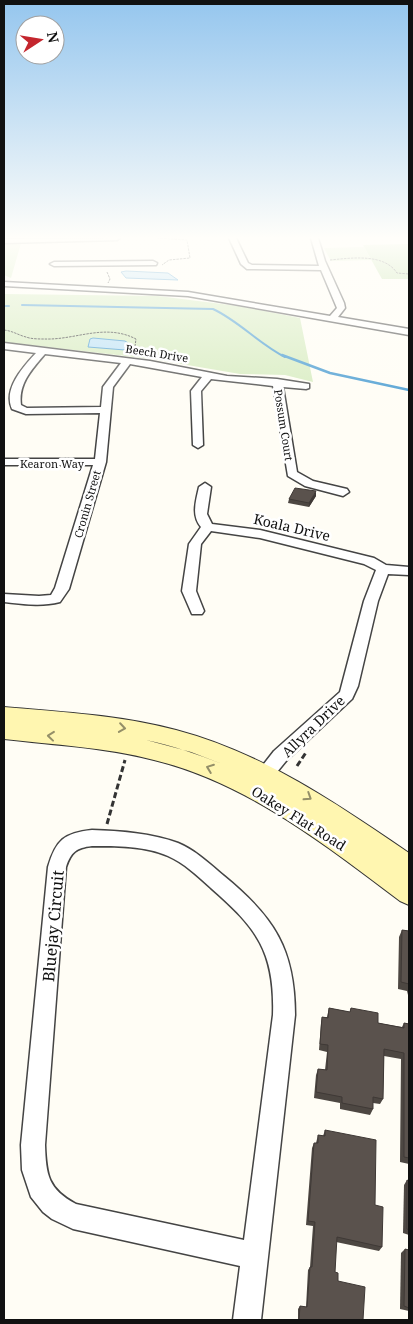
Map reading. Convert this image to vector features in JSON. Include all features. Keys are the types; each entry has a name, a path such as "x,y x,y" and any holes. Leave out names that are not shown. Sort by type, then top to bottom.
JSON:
{"main road":[{"name":"Oakey Flat Road","path":"4,715 100,725 155,734 211,750 260,781 314,824 409,893"},
{"name":"Oakey Flat Road","path":"4,731 87,739 156,751 260,781 311,799 409,868"}],"street":[{"path":"223,300 409,332"},
{"path":"334,318 341,308 339,300"},
{"name":"Beech Drive","path":"4,346 150,364 227,378 306,386"},
{"path":"43,351 22,373 14,401 16,407 26,411 104,410"},
{"name":"Cronin Street","path":"4,598 39,601 56,599 62,589 100,462 104,410 108,387 128,361"},
{"path":"198,445 196,391 209,375"},
{"name":"Possum Court","path":"277,382 292,474 309,484 343,492"},
{"name":"Kearon Way","path":"4,462 100,462"},
{"path":"198,611 189,590 195,544 208,527 201,518 205,487"},
{"name":"Koala Drive","path":"208,527 260,534 369,561 383,570 409,572"},
{"name":"Allyra Drive","path":"260,781 280,756 346,695 350,686 371,601 383,570"},
{"name":"Bluejay Circuit","path":"247,1320 256,1256 284,1015 281,971 273,946 255,916 182,855 160,846 103,838 90,837 74,841 66,846 60,856 57,867 33,1145 33,1166 38,1186 55,1207 73,1216 256,1256"}],"path":[{"path":"4,330 14,331 25,337 52,339 89,332 128,335 136,339 137,342 134,354 150,358 150,364"},
{"path":"117,757 134,761"},
{"path":"103,838 125,758"}],"green space":[{"path":"4,300 188,300 238,306 300,318 313,382 285,375 240,374 152,359 4,342"}],"water":[{"path":"90,339 125,341 128,343 125,350 88,347"}],"building":[{"path":"295,488 316,491 309,503 289,499"},
{"path":"402,930 409,931 409,984 401,982"},
{"path":"329,1008 350,1012 351,1008 378,1013 378,1023 404,1028 404,1023 409,1024 409,1158 404,1157 404,1053 384,1049 383,1099 373,1097 373,1109 342,1103 342,1097 316,1092 318,1069 327,1070 328,1045 320,1044 322,1017 328,1018"},
{"path":"325,1130 376,1140 375,1205 383,1207 382,1247 337,1237 335,1272 338,1273 338,1281 365,1287 363,1320 299,1320 300,1306 307,1307 310,1267 312,1267 315,1222 308,1221 314,1143 318,1143 318,1135 325,1136"},
{"path":"407,1180 409,1181 409,1230 407,1229"},
{"path":"405,1249 409,1250 409,1308 404,1306"}],"waterway":[{"path":"22,305 213,309 285,357"},
{"path":"4,306 9,306"},
{"path":"282,355 330,373 409,390"}]}
